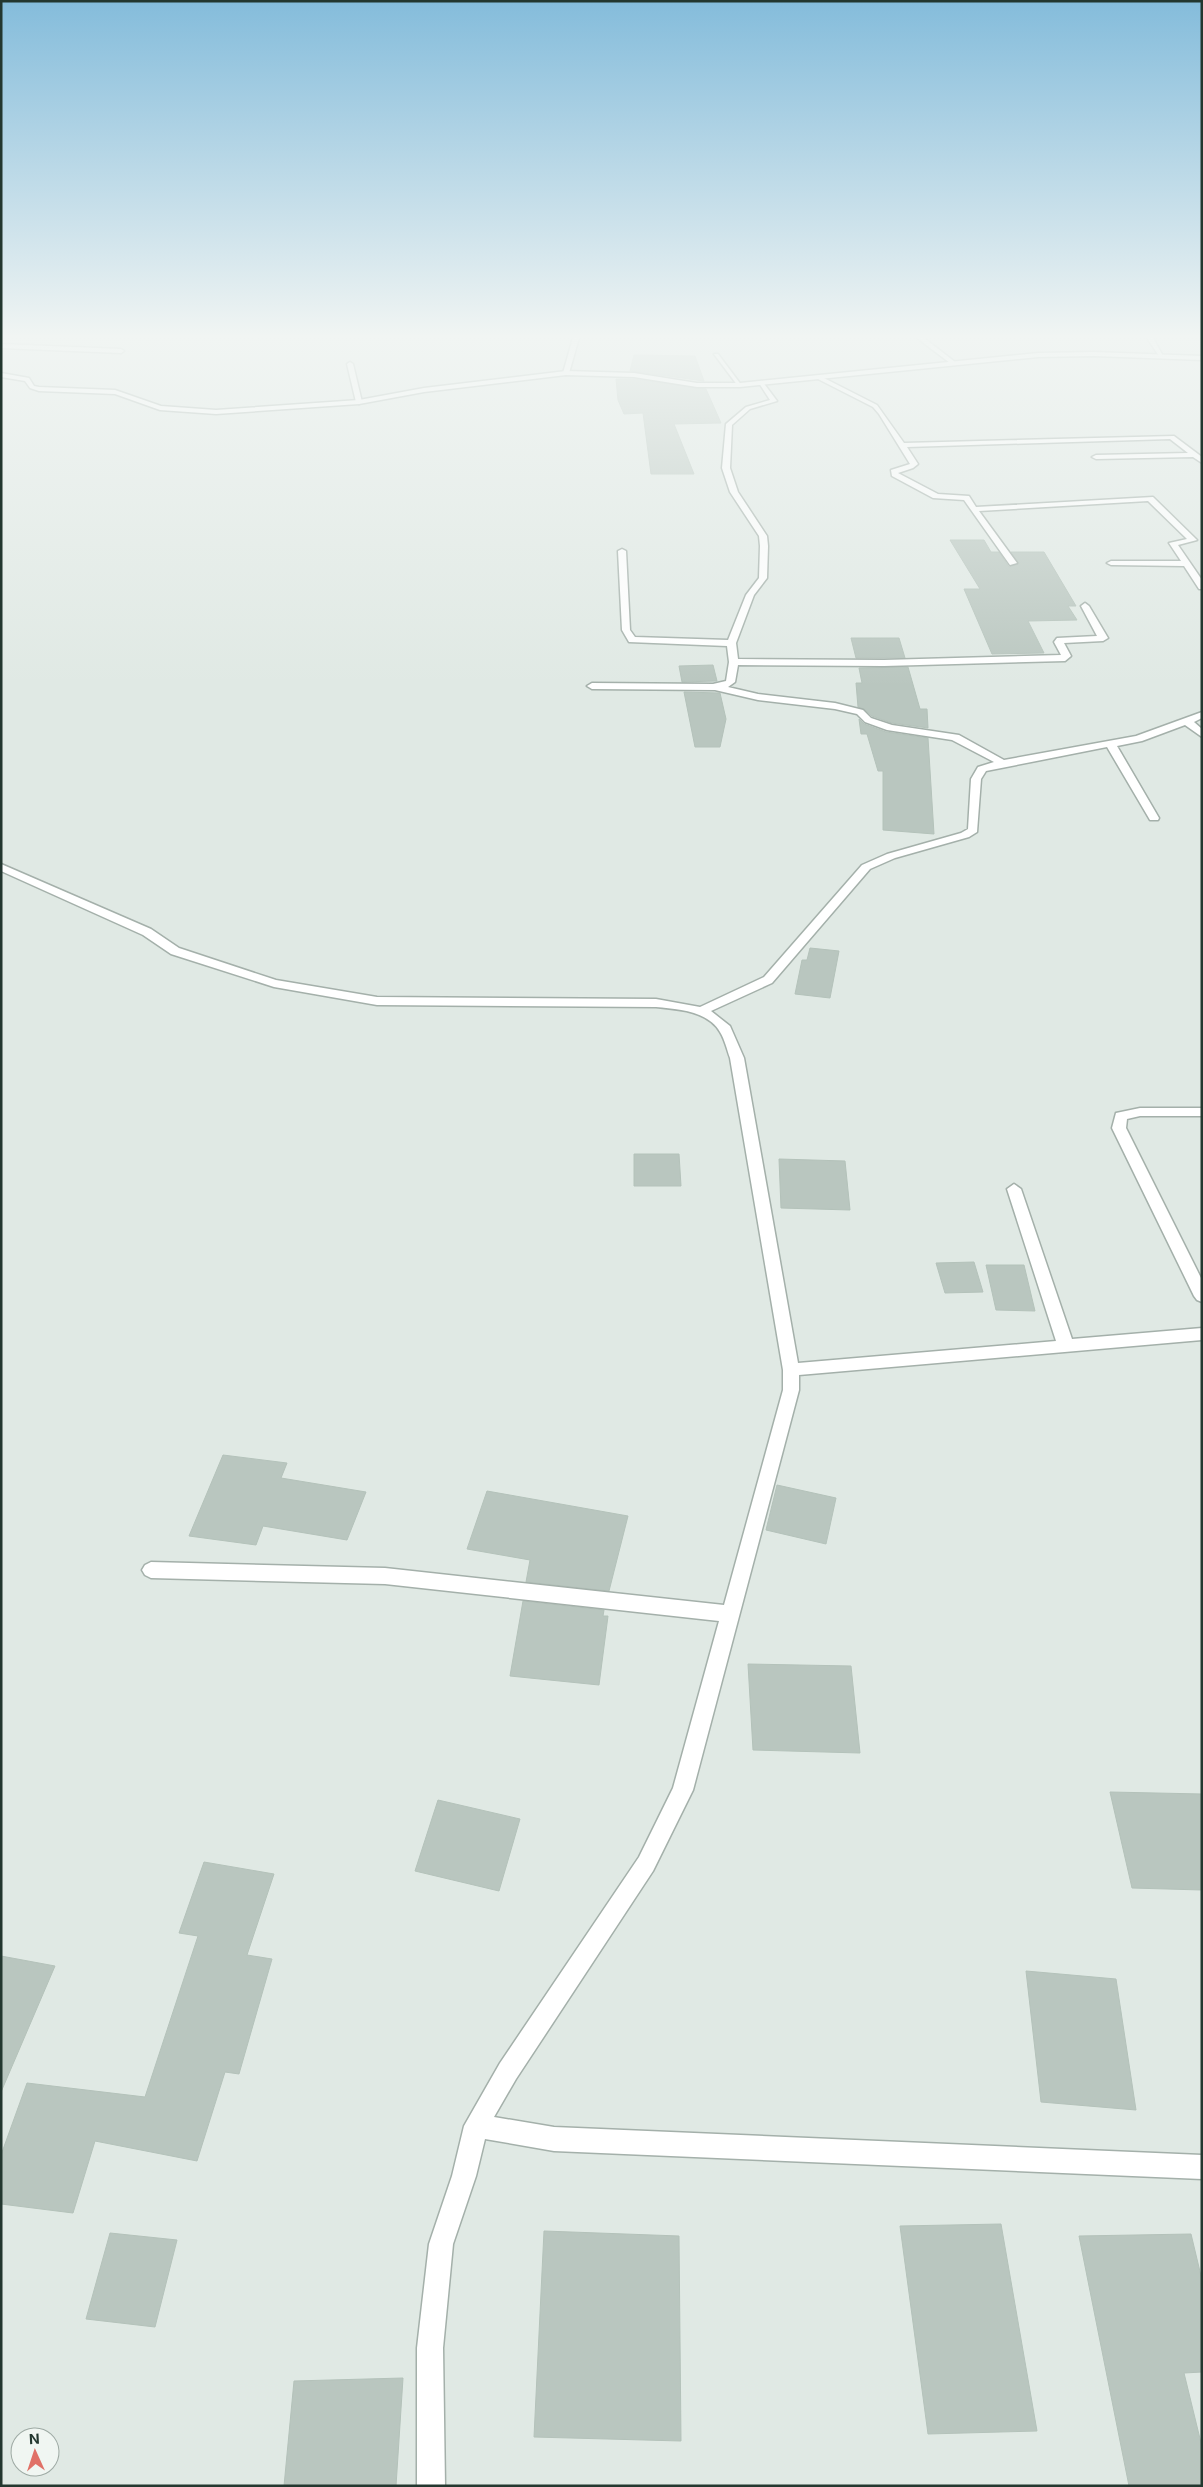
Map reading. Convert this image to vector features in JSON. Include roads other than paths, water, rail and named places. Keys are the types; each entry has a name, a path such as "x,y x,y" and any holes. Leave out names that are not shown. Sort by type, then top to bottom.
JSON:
{"street":[{"path":"592,686 714,687 723,686 730,682 734,662 731,643 750,595 762,578 764,546 763,536 734,492 726,468 727,454"},
{"path":"908,454 914,465 896,470 895,474 936,496 966,498 1012,563"},
{"path":"1096,457 1193,456 1202,461"},
{"path":"974,509 1150,499 1193,540 1173,543 1202,587"},
{"path":"622,551 626,630 632,640 731,643"},
{"path":"1111,563 1186,564"},
{"path":"734,662 884,663 1065,658 1060,640 1103,638 1085,606"},
{"path":"714,687 758,698 834,706 860,712 868,720 890,728 955,737 1003,762"},
{"path":"701,1011 742,994 768,980 866,868 891,856 965,835 973,830 976,779 982,769 1003,762 1138,739 1202,715"},
{"path":"1187,721 1202,734"},
{"path":"1111,745 1154,818"},
{"path":"1,867 147,932 175,951 274,983 377,1001 656,1003 701,1011 715,1020 725,1029 737,1058 791,1370 791,1390 683,1790 646,1864 508,2071 476,2126 464,2176 441,2244 430,2348 431,2486"},
{"path":"1202,1112 1140,1112 1121,1116 1120,1128 1202,1296"},
{"path":"1014,1188 1066,1347"},
{"path":"791,1370 1202,1334"},
{"path":"151,1570 385,1576 729,1614"},
{"path":"476,2126 554,2139 1202,2167"}]}
